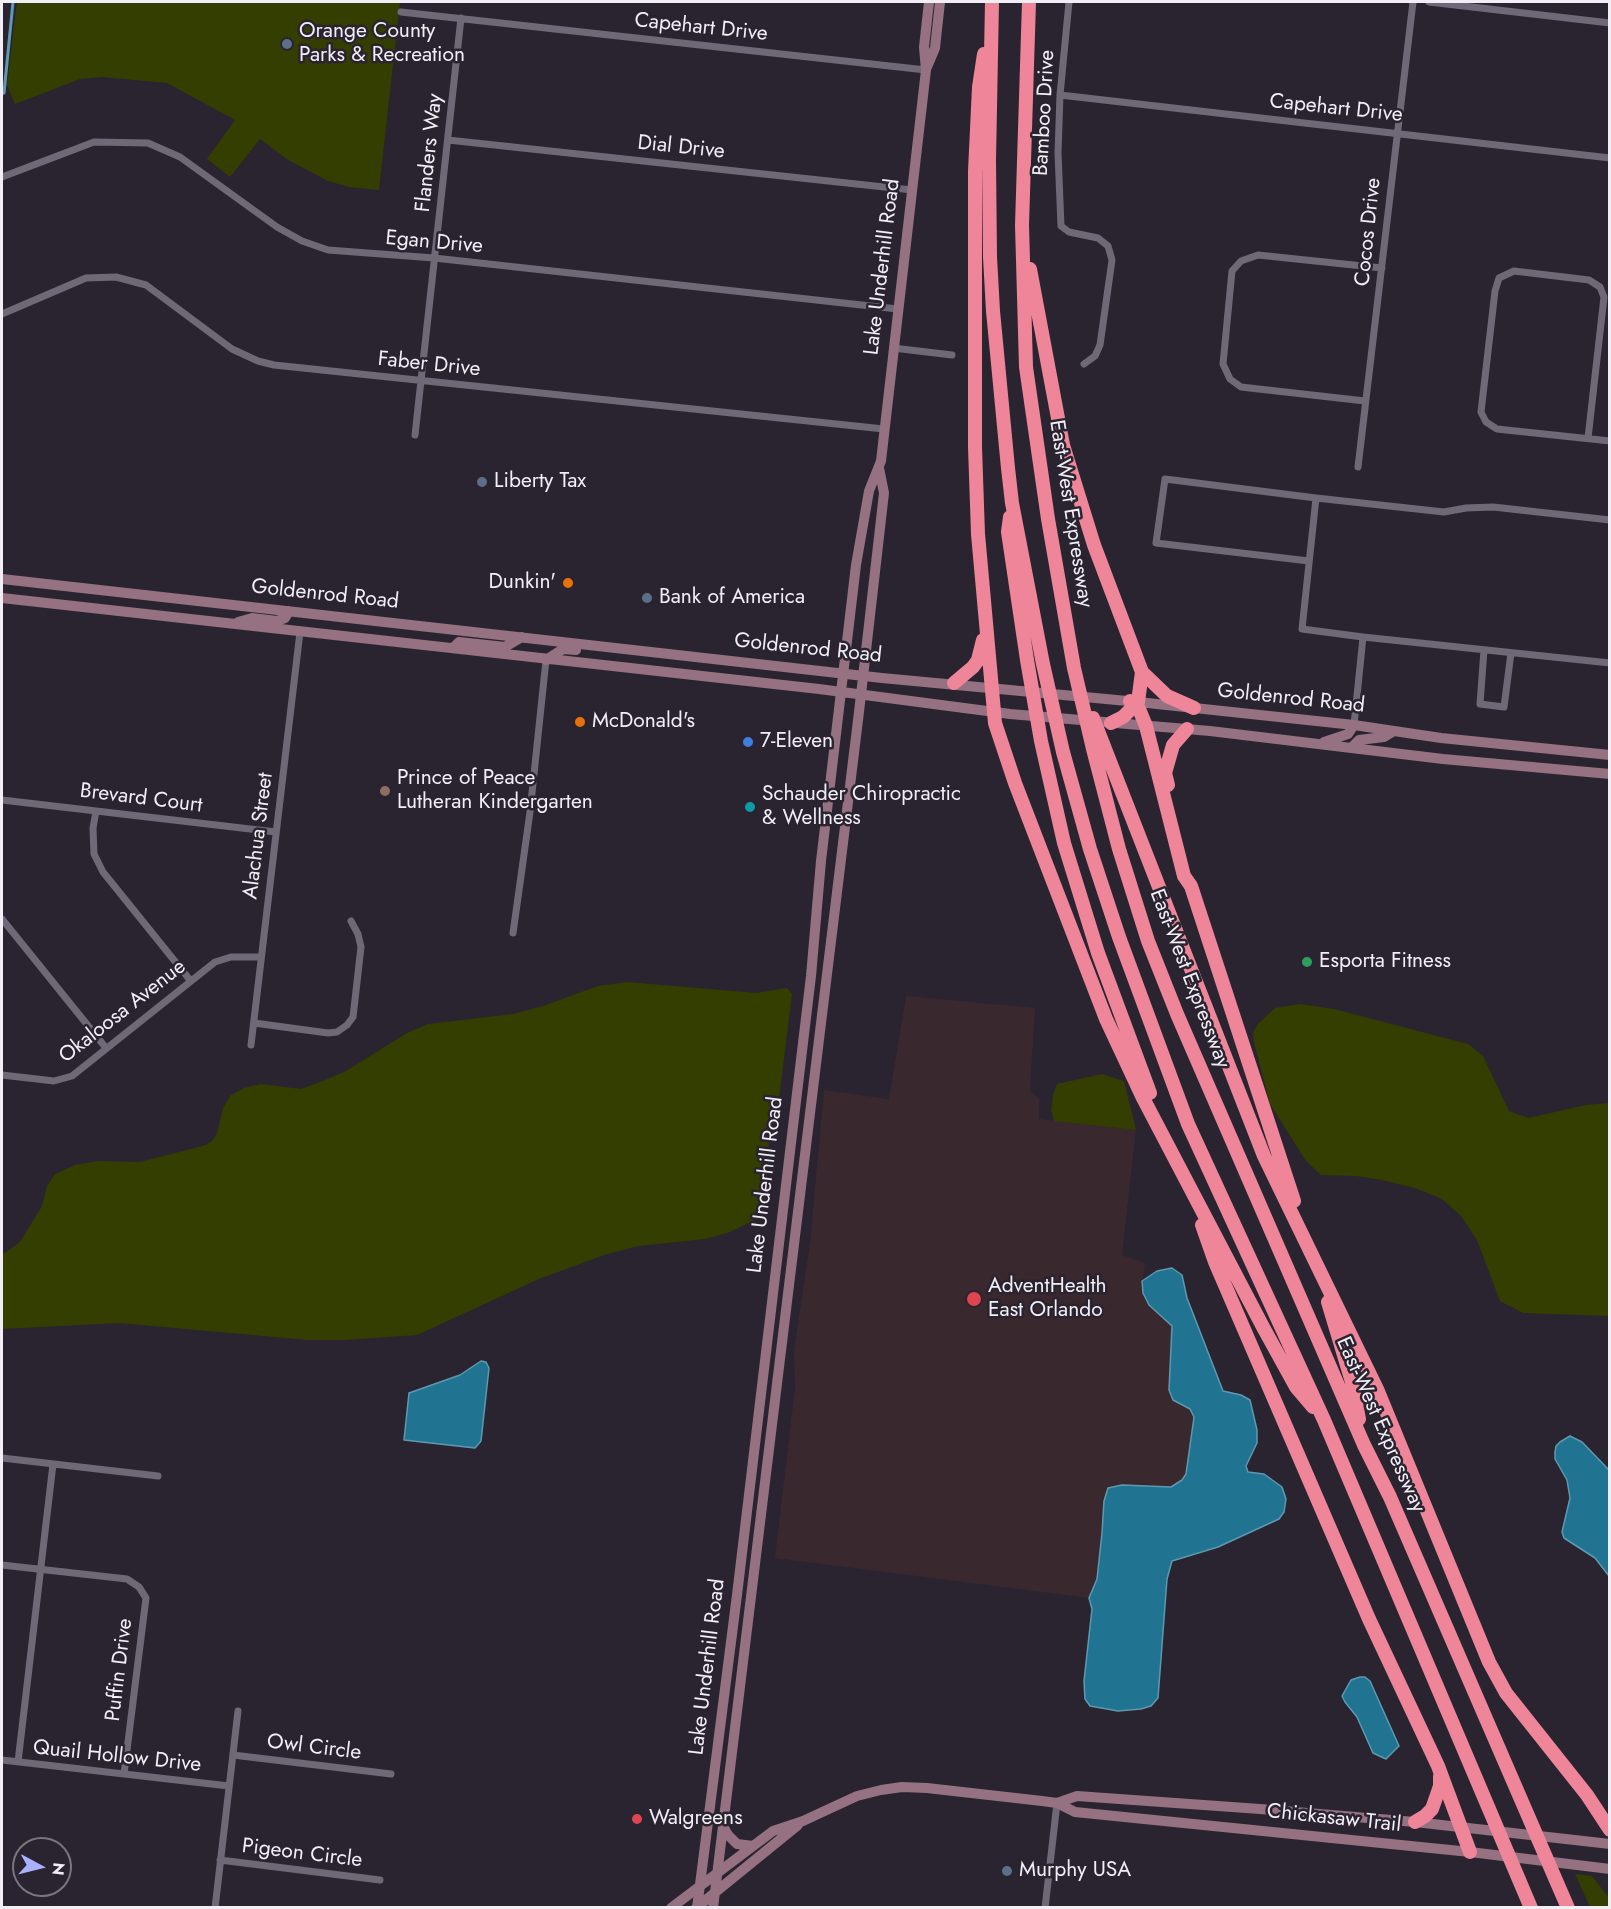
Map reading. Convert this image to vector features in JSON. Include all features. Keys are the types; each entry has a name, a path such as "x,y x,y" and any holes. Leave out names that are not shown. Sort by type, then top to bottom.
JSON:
{"highway":[{"path":"991,2 990,257 1012,503 1043,664 1063,752 1090,849 1119,937 1188,1124 1324,1420 1532,1908"},
{"path":"991,2 980,87 975,171 975,447 978,534 995,723 1015,783 1124,1059 1296,1387 1324,1420"},
{"name":"East-West Expressway","path":"1029,2 1022,225 1026,367 1048,519 1074,668 1099,750 1119,849 1148,941 1177,1014 1568,1908"},
{"path":"1022,225 1063,446 1094,545 1142,672 1167,696 1194,708"},
{"path":"1012,503 1008,532 1041,741 1064,843 1098,953 1215,1262 1369,1619 1467,1828 1470,1852"},
{"path":"954,683 978,660 985,629"},
{"path":"1111,723 1123,717 1135,703 1142,672"},
{"path":"1135,703 1146,726 1184,876 1191,886"},
{"path":"1187,729 1173,744 1165,773 1190,871 1191,886 1331,1310 1352,1382 1364,1445"},
{"path":"1099,750 1264,1156 1365,1364 1414,1476 1489,1662 1506,1694 1587,1795 1610,1830"},
{"path":"1415,1822 1432,1809 1440,1786 1440,1771"}],"street":[{"name":"Lake Underhill Road","path":"696,1907 745,1530 811,976 821,861 843,673 862,528 869,491 879,468 884,429 926,70 924,47 929,2"},
{"name":"Lake Underhill Road","path":"926,70 935,48 940,2"},
{"name":"Bamboo Drive","path":"1069,2 1060,95 1058,153 1060,226 1098,238 1108,246 1112,260 1100,345 1095,356 1084,364"},
{"name":"Cocos Drive","path":"1358,467 1413,2"},
{"path":"1429,2 1610,23"},
{"name":"Capehart Drive","path":"401,12 926,70"},
{"name":"Flanders Way","path":"415,435 461,18"},
{"name":"Capehart Drive","path":"1060,95 1610,158"},
{"name":"Dial Drive","path":"448,140 912,190"},
{"name":"Egan Drive","path":"2,177 94,142 148,143 180,157 277,227 302,241 328,250 434,258 898,309"},
{"path":"1365,401 1241,387 1230,380 1222,364 1232,271 1241,261 1258,255 1383,268"},
{"path":"1588,438 1604,297 1600,287 1589,280 1514,271 1499,278 1495,291 1481,412 1486,422 1497,429 1610,441"},
{"name":"Faber Drive","path":"2,314 86,278 116,277 146,285 232,349 258,361 274,365 884,429"},
{"path":"893,348 952,355"},
{"name":"Lake Underhill Road","path":"713,1908 861,694 884,493 879,468"},
{"path":"1310,561 1156,543 1165,479 1444,512 1492,507 1610,520"},
{"path":"1316,498 1302,629 1610,663"},
{"name":"Goldenrod Road","path":"2,579 862,676 954,683 1354,725 1610,756"},
{"name":"Goldenrod Road","path":"2,598 861,694 994,712 1187,729 1443,759 1610,774"},
{"path":"229,624 252,618 277,621 285,618 289,611"},
{"path":"300,632 319,621 336,623 356,619"},
{"name":"Alachua Street","path":"251,1045 300,632"},
{"path":"453,648 459,642 505,647 522,637"},
{"path":"1318,744 1345,736 1354,725 1363,637"},
{"path":"513,933 530,812 546,660 563,649 581,651 600,646"},
{"path":"1484,650 1480,704 1504,707 1511,653"},
{"path":"1352,747 1359,740 1384,737 1394,731"},
{"name":"Brevard Court","path":"2,800 276,832"},
{"path":"96,811 93,828 94,854 103,872 190,980"},
{"path":"2,919 106,1048"},
{"path":"254,1023 328,1033 337,1032 347,1025 352,1017 361,947 358,934 351,921"},
{"name":"Okaloosa Avenue","path":"2,1075 54,1081 72,1076 215,962 231,957 261,957"},
{"path":"789,1158 805,1154"},
{"path":"789,1158 803,1167"},
{"path":"759,1404 766,1422 770,1443"},
{"path":"2,1458 158,1476"},
{"path":"18,1762 53,1464"},
{"path":"745,1530 749,1552 756,1566"},
{"path":"2,1565 40,1569"},
{"name":"Puffin Drive","path":"40,1569 127,1579 139,1587 146,1598 124,1774"},
{"path":"215,1908 238,1711"},
{"name":"Owl Circle","path":"232,1755 391,1774"},
{"name":"Quail Hollow Drive","path":"2,1760 229,1786"},
{"name":"Chickasaw Trail","path":"671,1908 773,1831 803,1821 857,1796 902,1787 943,1789 1057,1803 1074,1812 1470,1852 1610,1869"},
{"name":"Chickasaw Trail","path":"1057,1803 1077,1796 1415,1822 1610,1844"},
{"path":"1045,1908 1057,1803"},
{"name":"Chickasaw Trail","path":"696,1907 803,1821"},
{"path":"724,1828 737,1844 753,1846"},
{"name":"Pigeon Circle","path":"220,1860 380,1880"}],"shaded area":[{"name":"AdventHealth East Orlando","path":"906,996 1035,1008 1030,1090 1039,1099 1039,1119 1136,1130 1122,1255 1145,1263 1143,1293 1149,1305 1172,1326 1169,1367 1184,1407 1190,1409 1194,1417 1186,1474 1182,1480 1171,1487 1122,1485 1104,1501 1097,1579 1089,1598 775,1558 795,1388 794,1350 810,1243 824,1090 889,1099"}],"green space":[{"path":"17,2 400,2 379,190 349,187 328,181 288,160 260,139 230,177 207,159 235,120 167,83 102,77 80,79 15,104 7,85"},
{"path":"628,982 756,993 787,988 792,994 779,1099 769,1143 766,1198 758,1218 730,1232 705,1239 638,1246 604,1255 539,1279 417,1335 308,1340 119,1323 2,1329 2,1255 20,1242 42,1206 47,1186 55,1174 75,1165 98,1161 140,1162 206,1145 217,1133 223,1108 231,1095 244,1088 261,1084 301,1089 346,1071 407,1033 428,1024 513,1014 598,986"},
{"path":"1300,1004 1334,1009 1468,1044 1483,1056 1509,1111 1528,1118 1586,1105 1609,1103 1609,1316 1523,1313 1500,1301 1477,1240 1461,1216 1442,1199 1415,1188 1382,1180 1356,1176 1321,1175 1306,1161 1270,1104 1253,1032 1275,1008"},
{"path":"1102,1074 1124,1081 1136,1130 1054,1121 1051,1110 1057,1084"},
{"path":"1575,1874 1592,1876 1609,1898 1609,1907 1590,1907"}],"water":[{"path":"1172,1268 1182,1275 1187,1298 1223,1391 1241,1395 1250,1400 1257,1430 1257,1443 1246,1466 1248,1472 1264,1474 1282,1487 1286,1499 1284,1512 1279,1519 1218,1547 1172,1561 1167,1579 1158,1698 1151,1706 1118,1711 1090,1706 1085,1699 1084,1681 1092,1609 1089,1598 1097,1579 1104,1501 1108,1488 1122,1485 1171,1487 1182,1480 1186,1474 1194,1417 1190,1409 1173,1400 1169,1390 1172,1326 1149,1305 1143,1293 1142,1281 1157,1271"},
{"path":"481,1361 486,1362 489,1368 481,1441 475,1448 404,1440 409,1393 460,1375"},
{"path":"1570,1436 1582,1442 1609,1470 1609,1576 1595,1558 1564,1538 1562,1532 1570,1498 1567,1480 1555,1459 1555,1452 1556,1446"},
{"path":"1365,1677 1370,1681 1399,1746 1386,1759 1373,1753 1357,1717 1342,1696 1351,1680"}],"waterway":[{"path":"2,94 4,93 13,2"}],"place":[{"name":"Orange County Parks & Recreation","path":"287,44"},
{"name":"Liberty Tax","path":"482,482"},
{"name":"Dunkin'","path":"568,583"},
{"name":"Bank of America","path":"647,598"},
{"name":"McDonald's","path":"580,722"},
{"name":"7-Eleven","path":"748,742"},
{"name":"Prince of Peace Lutheran Kindergarten","path":"385,791"},
{"name":"Schauder Chiropractic & Wellness","path":"750,807"},
{"name":"Esporta Fitness","path":"1307,962"},
{"name":"AdventHealth East Orlando","path":"974,1299"},
{"name":"Walgreens","path":"637,1819"},
{"name":"Murphy USA","path":"1007,1871"}]}
